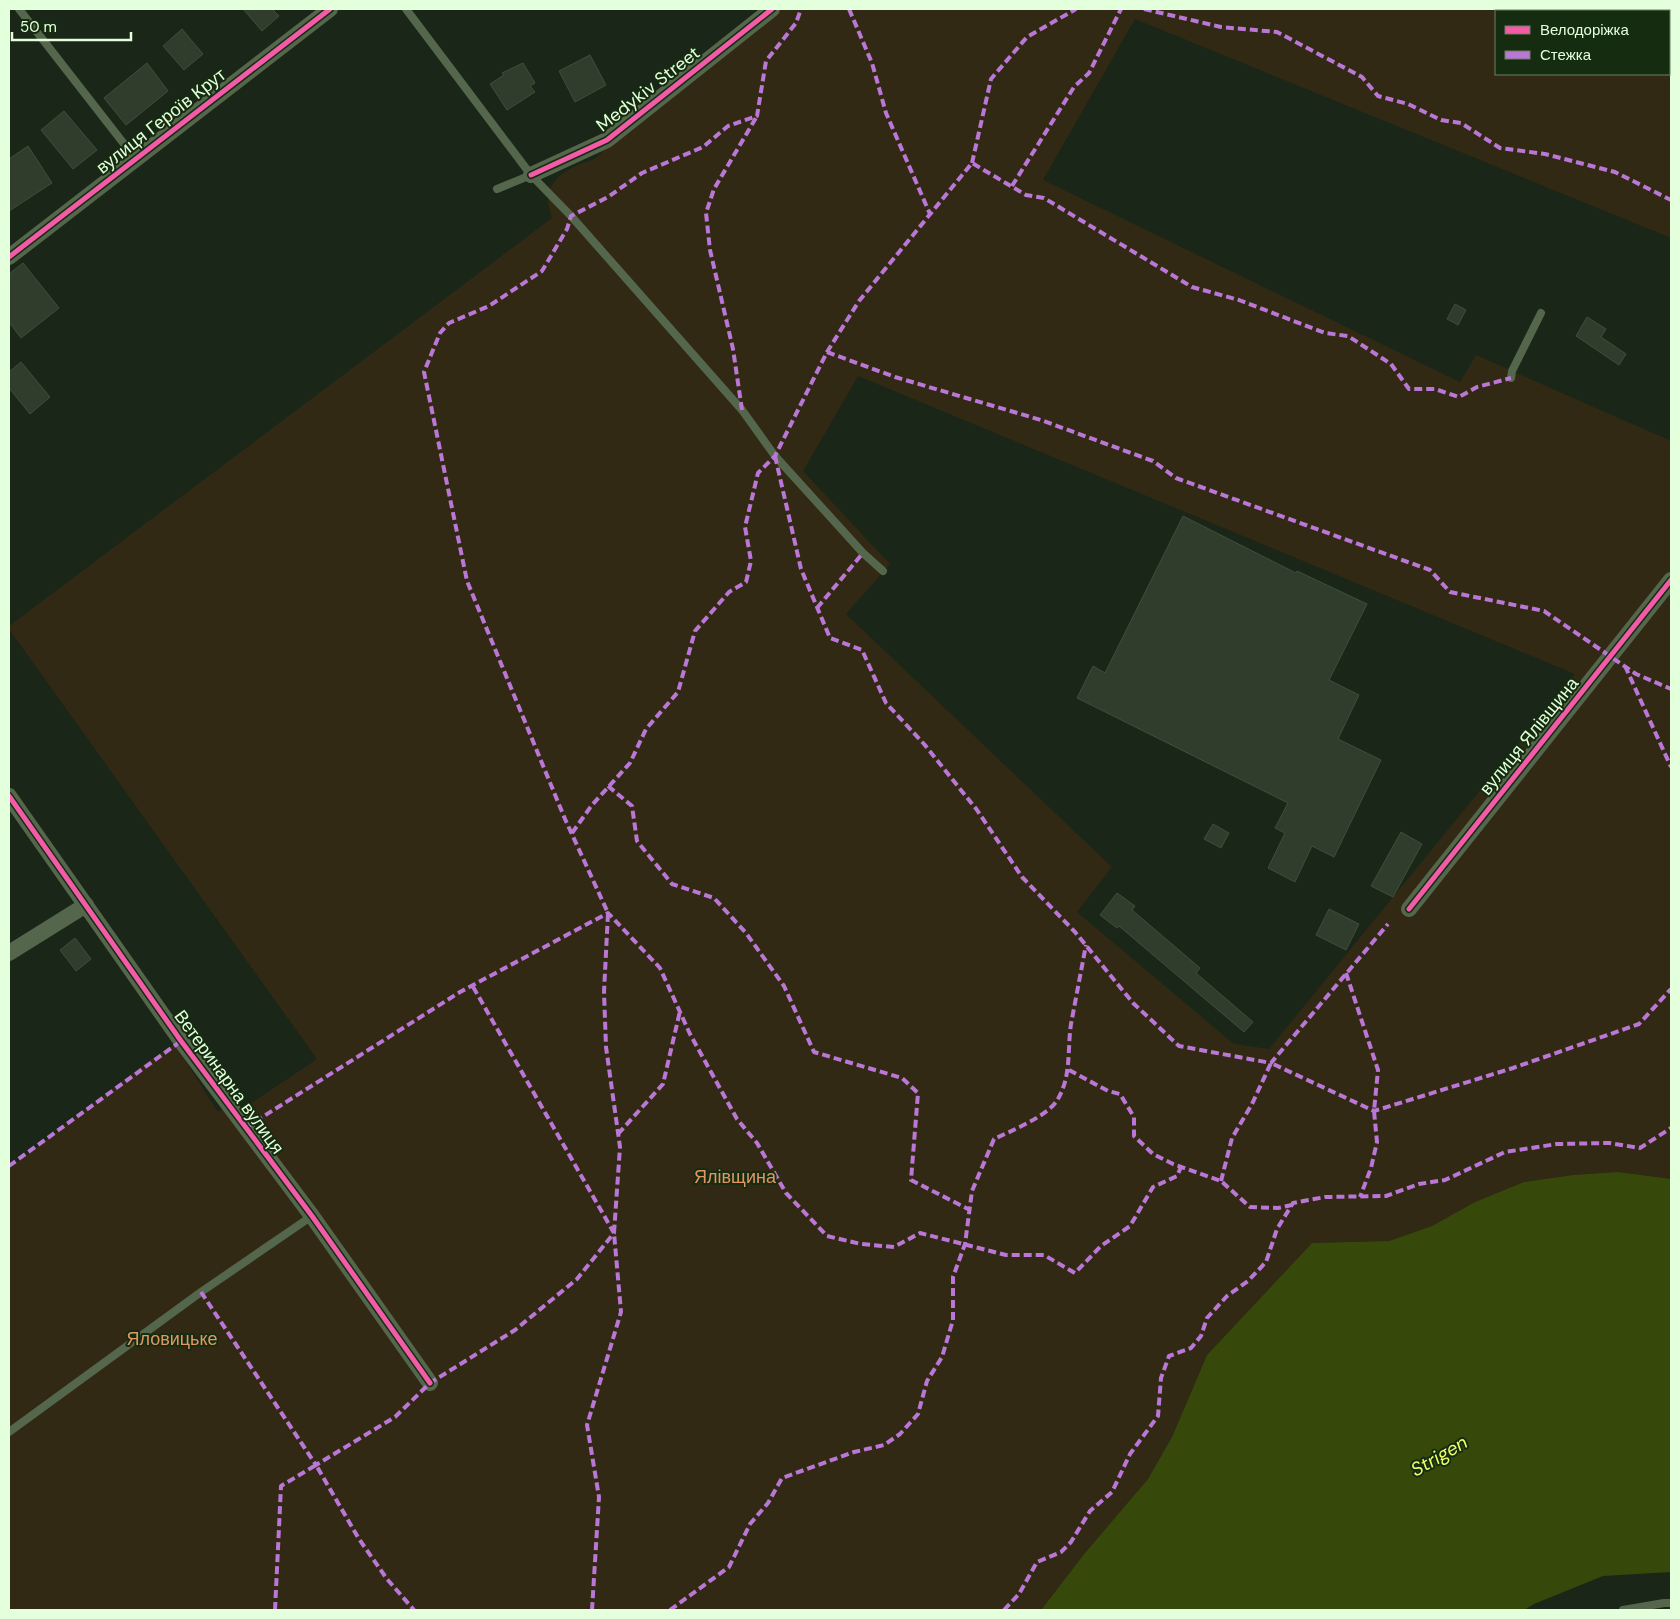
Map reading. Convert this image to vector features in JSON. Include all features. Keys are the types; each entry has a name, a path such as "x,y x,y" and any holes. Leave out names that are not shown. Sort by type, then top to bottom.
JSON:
{"street":[{"name":"вулиця Героїв Крут","path":"9,256 330,9"},
{"name":"Medykiv Street","path":"531,175 607,140 772,9"},
{"name":"вулиця Ялівщина","path":"1409,909 1671,580"},
{"name":"Ветеринарна вулиця","path":"9,796 181,1041 312,1216 430,1383"},
{"path":"9,952 86,905"}],"lane":[{"path":"19,9 135,158"},
{"path":"406,9 531,175 571,216 742,410 775,456 863,553 883,571"},
{"path":"497,189 531,175"},
{"path":"1511,378 1512,370 1541,313"},
{"path":"9,1432 201,1292 312,1216"},
{"path":"1623,1610 1664,1603 1671,1604"}],"green space":[{"name":"Ялівщина","path":"768,9 1671,9 1671,238 1135,19 1043,180 1460,382 1476,355 1671,441 1671,1179 1618,1172 1573,1175 1524,1182 1475,1202 1432,1226 1389,1241 1312,1243 1207,1355 1172,1437 1148,1479 1085,1553 1041,1610 9,1610 9,1169 148,1061 175,1044 217,1111 244,1108 317,1059 9,629 9,626 552,218 548,200 550,190 559,177 571,168 594,159","holes":["858,376 1575,674 1269,1049 1234,1044 1077,912 1112,867 846,614 890,564 803,471"]}],"water":[{"name":"Strigen","path":"1618,1172 1671,1179 1671,1572 1603,1576 1534,1604 1524,1610 1041,1610 1085,1553 1148,1479 1172,1437 1207,1355 1312,1243 1389,1241 1432,1226 1475,1202 1524,1182 1573,1175"}],"building":[{"path":"243,9 272,9 279,16 262,31"},
{"path":"182,29 203,54 184,70 163,46"},
{"path":"590,55 606,85 575,102 559,71"},
{"path":"147,63 168,91 126,125 104,98"},
{"path":"523,63 535,83 530,86 535,92 507,110 490,84 504,75 502,73"},
{"path":"64,111 97,150 73,169 41,130"},
{"path":"28,146 52,183 9,211 9,159"},
{"path":"23,263 59,308 21,338 9,322 9,274"},
{"path":"1455,304 1466,310 1458,325 1447,319"},
{"path":"1587,317 1606,329 1601,337 1626,354 1619,365 1576,336"},
{"path":"21,362 50,397 30,414 9,388 9,372"},
{"path":"1183,516 1296,573 1297,571 1367,604 1329,680 1359,695 1338,739 1381,760 1334,857 1312,846 1295,882 1268,868 1285,833 1275,828 1288,803 1077,698 1093,666 1105,673"},
{"path":"1213,824 1229,833 1221,848 1204,839"},
{"path":"1401,832 1422,844 1393,897 1371,886"},
{"path":"1117,893 1135,906 1132,910 1200,968 1196,973 1253,1022 1244,1032 1119,926 1117,928 1100,915"},
{"path":"1329,909 1359,924 1346,950 1316,935"},
{"path":"75,938 91,959 76,971 60,950"}],"marked path":[{"path":"592,1610 599,1497 587,1425 621,1312 614,1233 620,1147 606,1047 604,992 608,913 565,819 467,581 424,372 440,333 449,323 489,306 542,271 567,229 571,216 608,197 642,173 703,147 728,126 757,116 766,61 796,23 801,9"},
{"path":"849,9 872,63 886,113 930,214"},
{"path":"972,163 991,79 1027,37 1076,9"},
{"path":"1012,186 1074,87 1089,73 1121,9"},
{"path":"1144,9 1221,27 1277,32 1362,77 1378,96 1408,104 1441,120 1461,123 1500,148 1545,154 1615,172 1671,200"},
{"path":"742,410 733,349 710,250 706,213 714,189 757,116"},
{"path":"572,833 592,805 630,763 646,729 678,692 695,631 729,592 746,582 751,561 745,527 758,473 775,456 827,352 859,301 972,163 1026,195 1044,198 1192,287 1239,300 1325,333 1348,336 1391,364 1409,389 1435,389 1459,397 1477,387 1511,378"},
{"path":"827,352 895,377 1041,420 1153,461 1176,478 1430,570 1450,592 1544,611 1636,674 1671,689"},
{"path":"775,456 801,569 830,638 862,650 886,703 924,744 977,810 1022,877 1075,932 1133,1003 1179,1046 1271,1063 1388,924"},
{"path":"817,608 863,553"},
{"path":"1625,666 1671,767"},
{"path":"608,786 632,806 637,841 672,884 714,898 746,933 784,986 814,1052 902,1078 918,1093 911,1180 970,1210"},
{"path":"245,1128 460,992 608,913 660,968 690,1034 737,1119 757,1143 786,1193 827,1236 861,1244 894,1247 920,1233 1006,1255 1044,1255 1075,1273 1101,1246 1130,1226 1153,1187 1177,1176 1181,1167"},
{"path":"670,1610 729,1567 750,1524 768,1503 782,1478 854,1452 884,1445 900,1434 918,1414 927,1381 942,1357 953,1320 953,1277 965,1244 972,1191 994,1139 1027,1123 1051,1108 1065,1083 1071,1024 1086,945"},
{"path":"1346,973 1378,1070 1374,1111 1377,1142 1371,1168 1360,1197"},
{"path":"201,1292 316,1465 395,1417 430,1383 515,1330 577,1279 614,1233 472,985"},
{"path":"1221,1181 1232,1138 1252,1104 1271,1063 1374,1111 1513,1068 1639,1024 1671,989"},
{"path":"618,1134 663,1084 680,1011"},
{"path":"9,1166 181,1041"},
{"path":"1069,1070 1108,1091 1120,1094 1134,1117 1134,1136 1153,1154 1173,1164 1221,1181 1250,1207 1278,1208 1292,1205"},
{"path":"1004,1610 1019,1594 1037,1562 1061,1552 1071,1542 1090,1511 1112,1492 1130,1454 1158,1416 1161,1378 1169,1356 1191,1348 1201,1336 1207,1318 1227,1296 1248,1281 1266,1262 1277,1229 1293,1203 1325,1197 1386,1196 1419,1184 1445,1180 1505,1152 1557,1144 1609,1143 1640,1148 1671,1128"},
{"path":"275,1610 281,1486 316,1465 359,1539 387,1579 414,1610"}],"cycle path":[{"path":"9,257 330,9"},
{"path":"531,175 607,140 772,9"},
{"path":"1409,909 1671,580"},
{"path":"9,796 181,1041 312,1216 430,1383"}],"park label":[{"name":"Яловицьке","path":"172,1339"}]}
